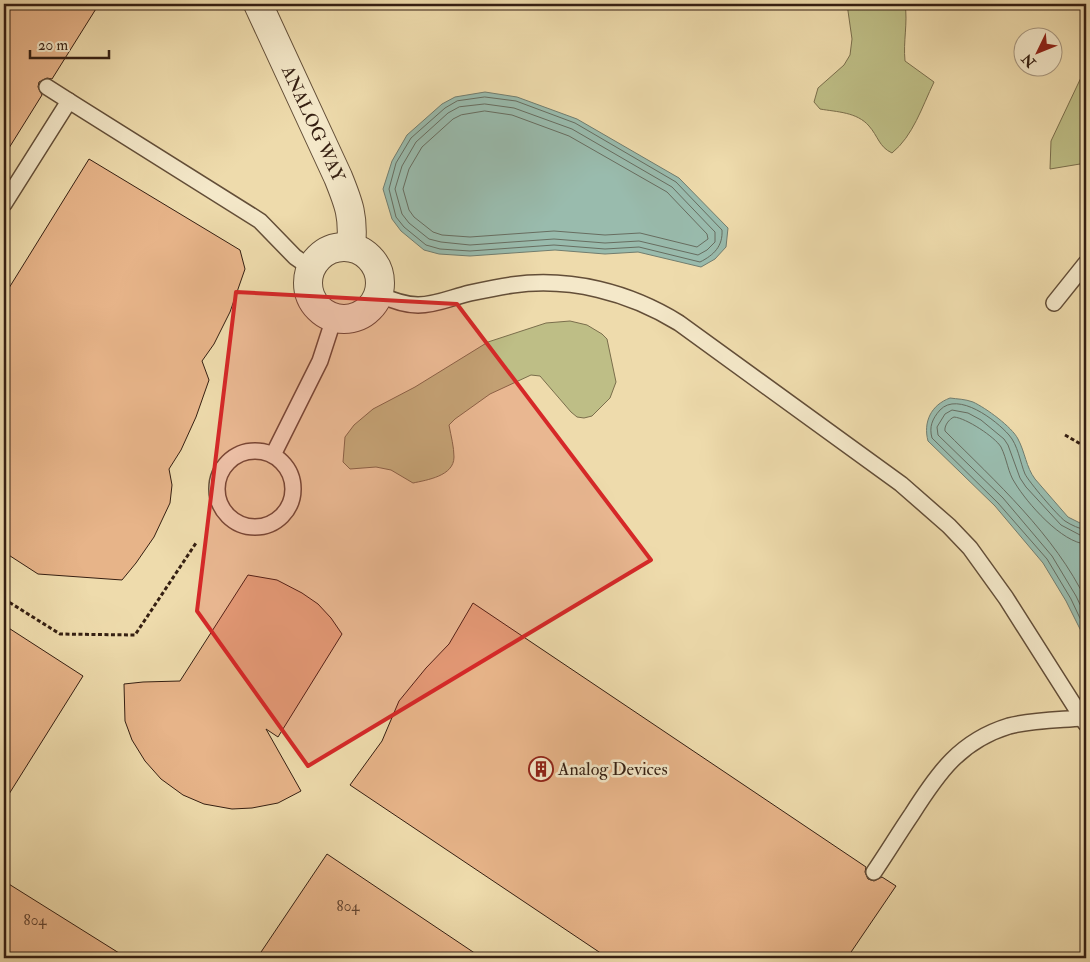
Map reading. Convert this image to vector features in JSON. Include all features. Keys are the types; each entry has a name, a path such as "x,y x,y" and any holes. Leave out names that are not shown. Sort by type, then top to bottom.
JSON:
{"street":[{"name":"ANALOG WAY","path":"258,4 345,196 353,226 351,247"},
{"path":"340,246 351,247 367,255 374,264 378,275 378,294 372,308 358,317 350,320 334,318 319,310 313,302 308,286 310,268 315,260 330,250 340,246"}],"lane":[{"path":"47,87 260,221 295,257 310,268"},
{"path":"4,204 69,101"},
{"path":"1054,304 1086,262"},
{"path":"378,294 397,302 417,305 433,304 472,292 513,285 565,284 616,294 649,306 672,318 901,484 950,526 970,548 1006,598 1084,721"},
{"path":"273,455 320,361 334,318"},
{"path":"250,450 273,455 281,460 291,475 293,488 292,502 288,511 280,520 266,527 247,527 237,523 224,511 218,497 217,488 221,472 232,460 250,450"},
{"path":"874,872 933,781 950,761 965,748 991,733 1010,726 1029,722 1084,721"}],"path":[{"path":"1066,435 1086,447"},
{"path":"4,599 60,634 135,635 196,543"}],"highlighted area":[{"path":"236,292 457,304 651,560 308,766 197,611"}],"green space":[{"path":"847,4 905,4 905,61 934,82 911,130 892,153 884,148 864,121 846,113 820,109 814,102 818,88 844,65 850,55 852,39"},
{"path":"1086,67 1086,163 1050,169 1051,141"},
{"path":"570,321 587,325 607,339 616,382 610,398 592,416 577,417 540,376 531,375 490,394 449,425 454,457 453,463 450,469 439,476 413,483 391,470 376,467 350,469 343,462 345,437 354,425 373,409 415,387 488,342 546,323"}],"water":[{"path":"485,92 517,97 577,119 679,178 728,228 726,247 715,259 701,267 638,252 605,254 555,250 470,256 439,254 424,250 401,231 392,219 383,189 392,161 407,135 442,104 455,97"},
{"path":"950,398 973,402 1005,424 1018,439 1035,479 1068,517 1086,526 1086,641 1066,601 1043,563 995,506 928,441 927,427 930,415 938,405"}],"building":[{"path":"4,4 99,4 52,79 47,78 39,82 38,87 42,95 4,156"},
{"path":"89,159 240,250 245,269 230,312 214,344 202,361 209,380 196,417 181,450 169,469 172,485 170,503 154,537 122,580 38,574 4,552 4,296"},
{"path":"248,575 277,580 302,593 318,604 342,634 278,737 266,729 301,791 278,803 252,808 232,809 204,804 183,795 161,779 145,761 132,740 125,721 124,684 180,681"},
{"name":"Analog Devices","path":"473,603 866,867 865,872 868,879 874,881 882,877 896,886 847,958 608,958 350,785 382,741 399,701 449,644"},
{"path":"4,625 83,676 4,802"},
{"path":"327,854 482,958 257,958"},
{"path":"4,881 127,958 4,958"}],"place":[{"name":"Analog Devices","path":"541,769"}]}
